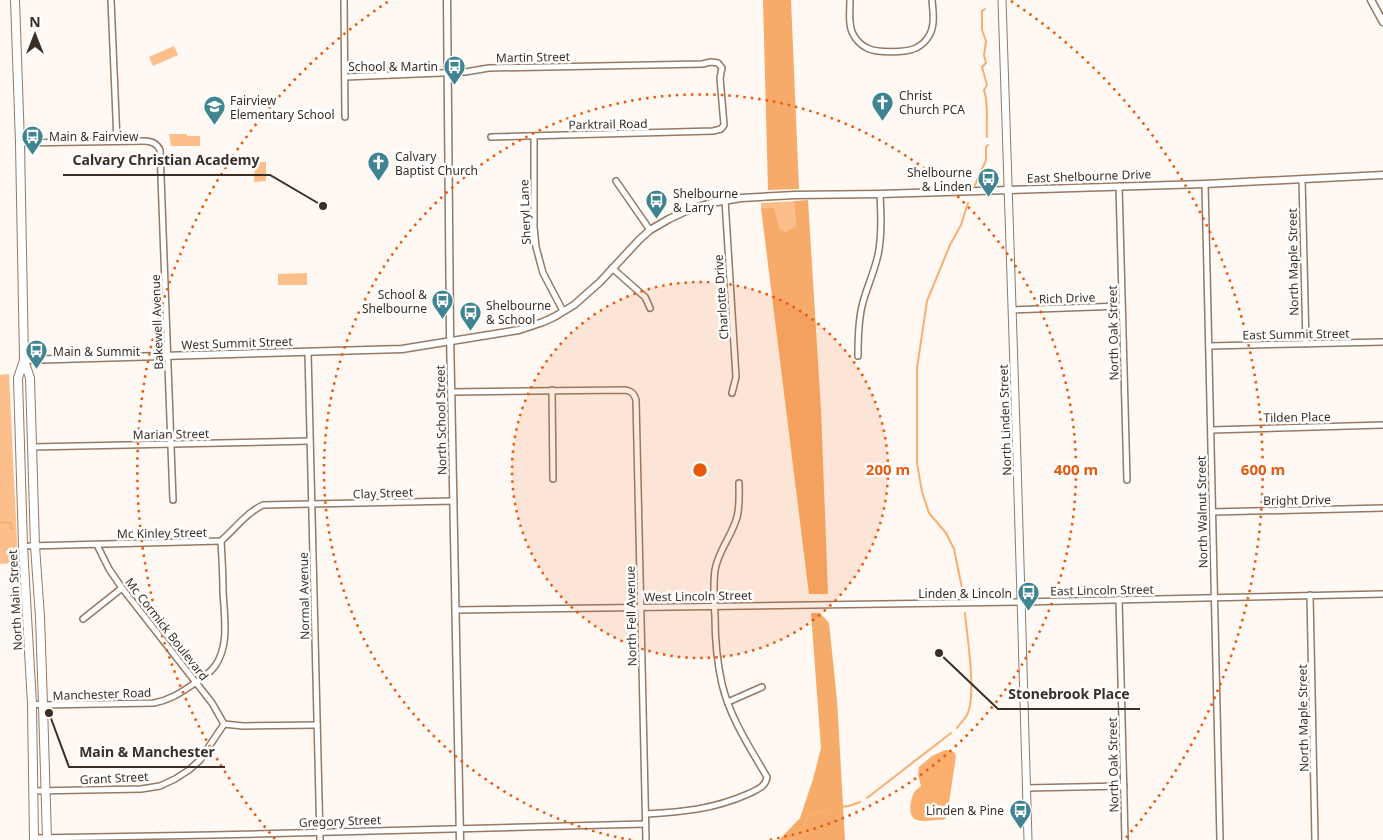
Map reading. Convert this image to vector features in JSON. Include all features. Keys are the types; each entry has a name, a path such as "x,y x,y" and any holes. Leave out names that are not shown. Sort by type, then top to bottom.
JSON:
{"main road":[{"name":"North Main Street","path":"15,0 24,360 30,378 32,546 40,617 47,839"},
{"name":"North Linden Street","path":"1002,0 1028,840"},
{"name":"North Main Street","path":"24,360 18,378 23,538 32,704 34,839"}],"street":[{"path":"20,143 117,141 110,0"},
{"path":"344,0 345,117"},
{"name":"North School Street","path":"447,0 450,341 460,840"},
{"path":"850,0 851,26 856,40 872,50 895,51 912,49 921,45 927,38 933,25 932,0"},
{"path":"1370,0 1383,22"},
{"name":"Martin Street","path":"345,77 464,72 489,68 718,63 722,68 720,78 724,126"},
{"name":"Parktrail Road","path":"491,137 713,131 724,126"},
{"name":"Sheryl Lane","path":"534,136 534,227 536,247 543,273 563,311"},
{"name":"Bakewell Avenue","path":"117,141 148,141 157,145 161,153 173,500"},
{"name":"East Shelbourne Drive","path":"612,268 650,230 680,214 725,200 795,195 1205,184 1383,175"},
{"name":"North Maple Street","path":"1302,179 1306,344"},
{"path":"616,181 650,230"},
{"name":"North Walnut Street","path":"1205,184 1220,840"},
{"name":"North Oak Street","path":"1119,186 1127,480"},
{"path":"858,356 862,308 880,246 880,194"},
{"name":"Charlotte Drive","path":"725,200 736,377 732,393"},
{"path":"612,268 645,297 650,308"},
{"name":"West Summit Street","path":"24,360 402,349 518,330 543,322 574,305 612,268"},
{"name":"Rich Drive","path":"1012,310 1122,306"},
{"name":"East Summit Street","path":"1209,346 1383,342"},
{"name":"Normal Avenue","path":"308,352 320,840"},
{"path":"452,392 552,390 553,479"},
{"name":"North Fell Avenue","path":"552,390 625,390 632,392 636,400 646,840"},
{"name":"Tilden Place","path":"1211,430 1383,425"},
{"name":"Marian Street","path":"32,447 310,441"},
{"path":"646,814 694,811 714,807 735,800 765,785 767,777 750,750 734,718 722,686 717,656 714,606 716,569 737,517 739,507 738,483"},
{"name":"Clay Street","path":"313,504 454,501"},
{"name":"Mc Kinley Street","path":"32,546 221,541 252,510 263,505 313,504"},
{"name":"Bright Drive","path":"1212,512 1383,508"},
{"name":"Manchester Road","path":"32,704 154,703 177,696 207,674 216,666 220,656 226,622 221,541"},
{"name":"Mc Cormick Boulevard","path":"97,545 109,569 122,588 212,703 224,724"},
{"path":"83,619 122,588"},
{"name":"East Lincoln Street","path":"822,604 1020,602 1383,594"},
{"name":"North Maple Street","path":"1310,595 1315,840"},
{"name":"North Oak Street","path":"1119,600 1125,840"},
{"name":"West Lincoln Street","path":"456,610 822,604"},
{"path":"728,702 762,687"},
{"path":"224,724 243,726 317,725"},
{"name":"Grant Street","path":"33,791 141,789 160,786 189,770 200,760 224,724"},
{"path":"1026,788 1124,786"},
{"name":"Gregory Street","path":"34,839 213,837 319,832 646,824"}],"shaded area":[{"path":"763,0 791,0 799,189 768,190"},
{"path":"174,46 178,55 153,66 149,57"},
{"path":"169,134 200,136 200,146 171,146"},
{"path":"255,162 266,162 266,181 254,182"},
{"path":"808,200 821,410 828,594 809,594 761,208 774,207 780,229 785,232 796,226 794,201"},
{"path":"794,201 796,226 785,232 780,229 774,207 761,208 761,203"},
{"path":"307,273 307,285 278,285 278,274"},
{"path":"9,374 18,563 0,564 0,375"},
{"path":"811,613 820,613 829,623 837,700 845,840 779,840 800,818 821,748"},
{"path":"945,750 954,752 956,756 947,816 942,820 917,820 912,816 910,807 913,794 921,786 918,774 919,767 932,756"}],"waterway":[{"path":"985,9 982,11 982,30 986,41 984,55 986,63 982,67 987,85 984,90 987,107 987,137"},
{"path":"975,185 986,160 986,147 988,145"},
{"path":"963,593 954,549 946,533 929,513 922,492 917,463 917,368 927,301 950,245 961,225 968,203"},
{"path":"0,522 11,523 11,528 14,529"},
{"path":"957,728 967,715 971,694 971,666 965,613"},
{"path":"867,798 951,733"},
{"path":"840,807 860,802"},
{"path":"802,840 801,833 808,815 828,809"}],"place":[{"name":"School & Martin","path":"454,85"},
{"name":"Christ Church PCA","path":"883,121"},
{"name":"Fairview Elementary School","path":"214,126"},
{"name":"Main & Fairview","path":"33,155"},
{"name":"Calvary Baptist Church","path":"379,182"},
{"name":"Shelbourne & Linden","path":"988,198"},
{"name":"Calvary Christian Academy","path":"323,206"},
{"name":"Shelbourne & Larry","path":"657,219"},
{"name":"School & Shelbourne","path":"443,320"},
{"name":"Shelbourne & School","path":"470,331"},
{"name":"Main & Summit","path":"37,370"},
{"name":"Linden & Lincoln","path":"1028,612"},
{"name":"Stonebrook Place","path":"939,653"},
{"name":"Main & Manchester","path":"49,713"},
{"name":"Linden & Pine","path":"1020,829"}]}
